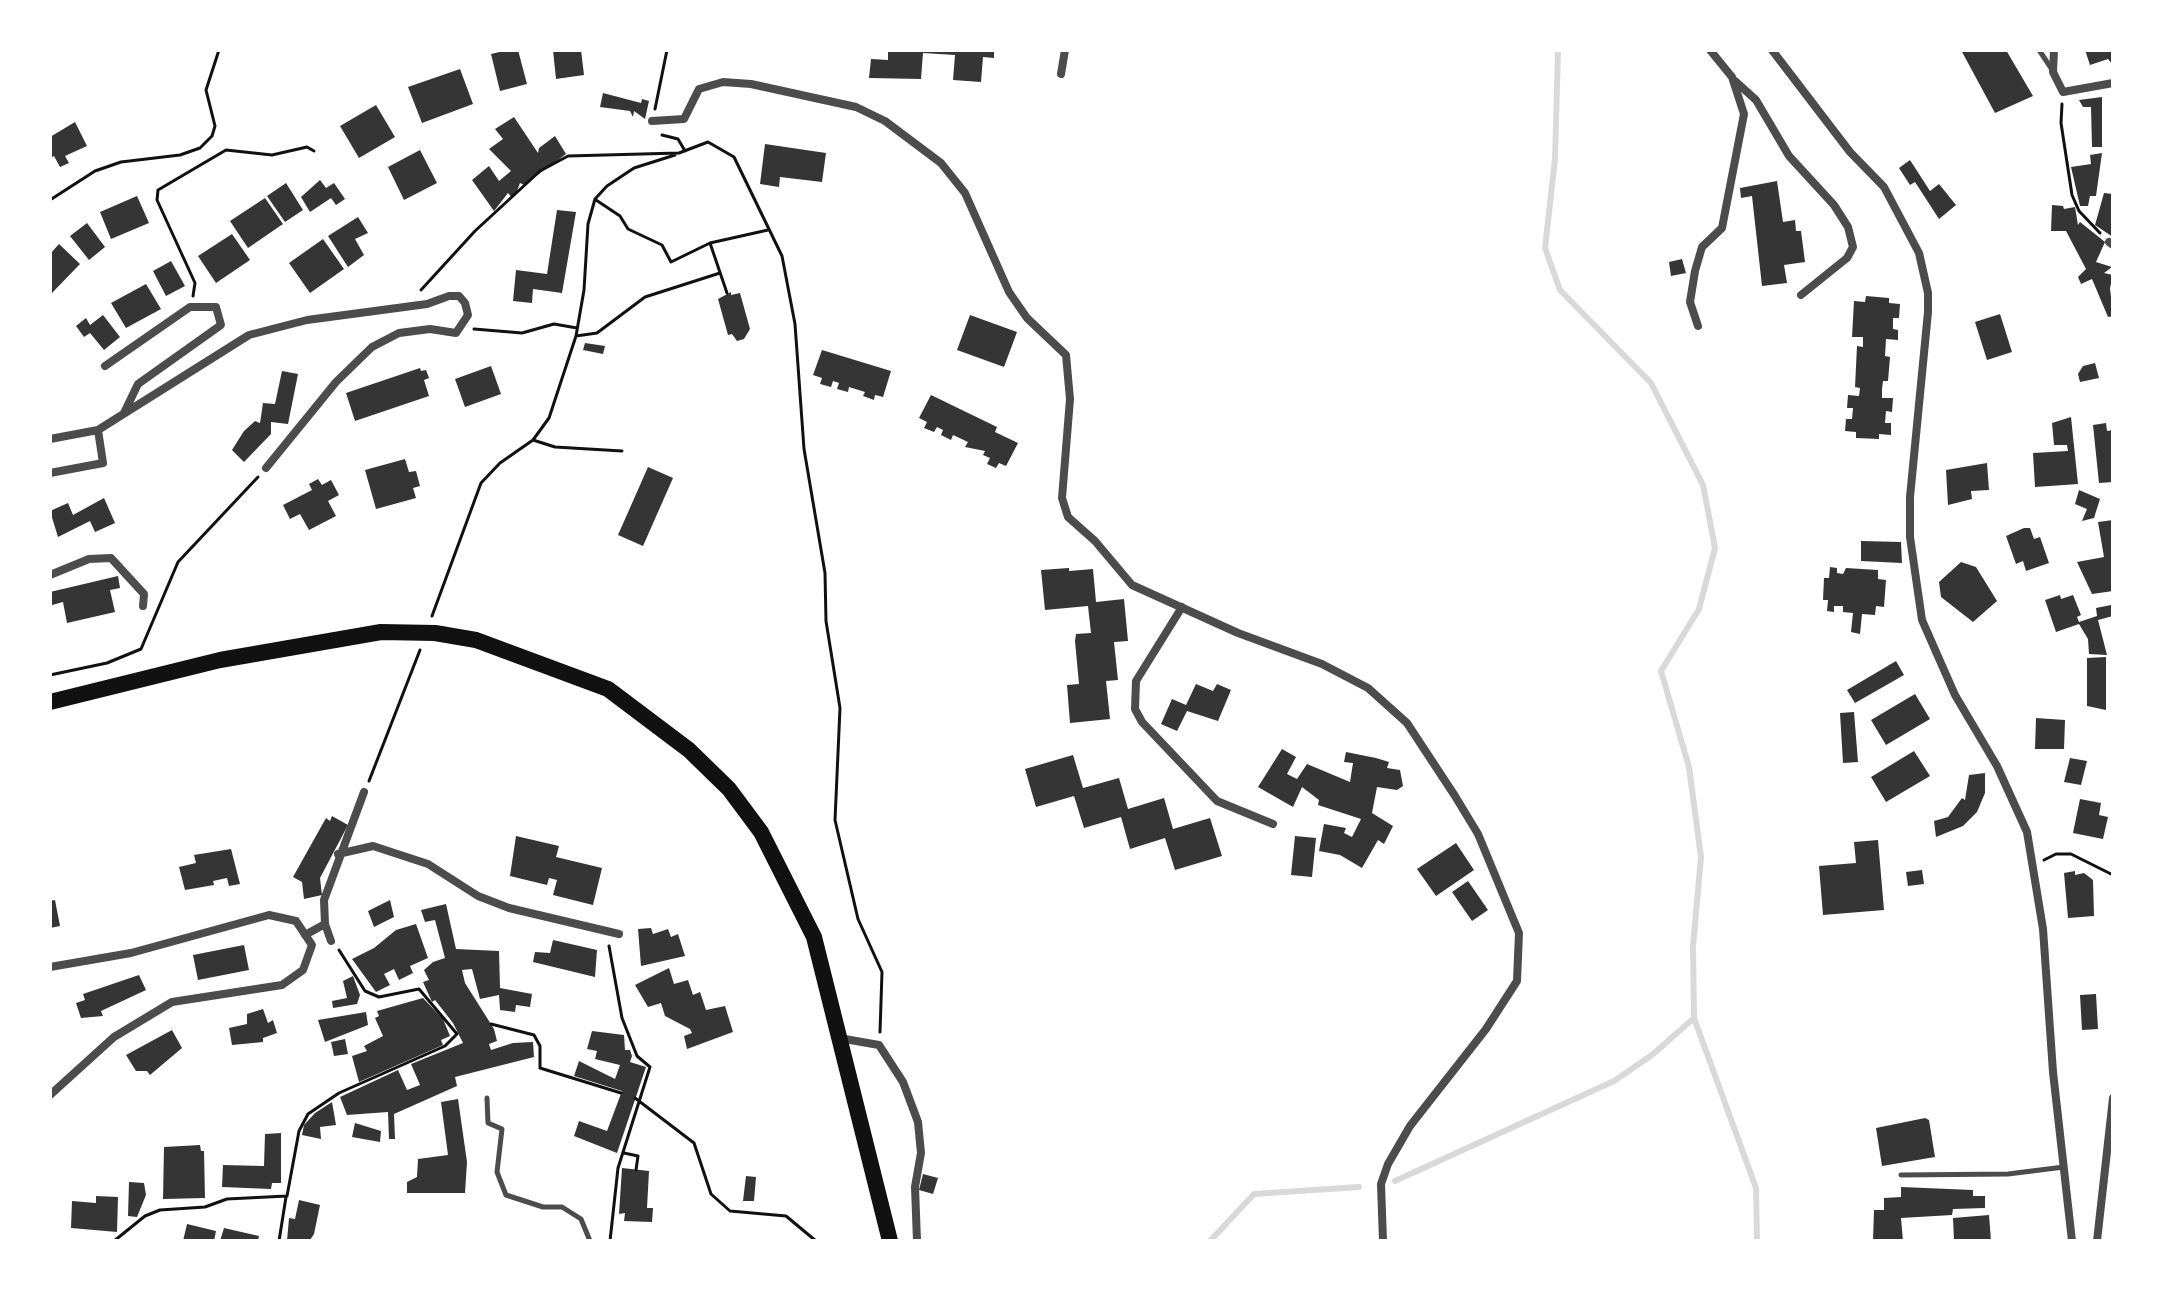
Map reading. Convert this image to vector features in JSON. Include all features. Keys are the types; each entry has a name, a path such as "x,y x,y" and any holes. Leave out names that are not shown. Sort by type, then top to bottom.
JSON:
{"highway":[{"path":"50,702 220,660 381,632 435,633 476,640 608,689 689,750 729,789 761,832 814,937 890,1241"}],"street":[{"path":"1061,74 1065,50"},
{"path":"1710,50 1756,100 1789,156 1848,227 1853,247 1847,258 1801,295"},
{"path":"1772,50 1850,152 1884,187 1919,253 1928,293 1928,312 1910,497 1910,537 1922,620 1955,695 1997,766 2027,832 2043,929 2072,1241"},
{"path":"2054,50 2053,72 2063,92 2113,83"},
{"path":"1698,326 1690,302 1695,271 1702,247 1722,228 1744,114 1732,77"},
{"path":"652,124 684,119 699,89 723,82 751,84 856,107 885,121 941,163 965,193 1009,292 1027,318 1066,355 1070,399 1062,498 1068,517 1095,541 1111,565 1132,585 1349,677 1368,688 1407,723 1478,834 1519,933 1517,981 1486,1029 1410,1126 1388,1164 1381,1184 1383,1241"},
{"path":"50,439 98,430 249,335 307,320 459,296 465,303 468,315 456,333 430,329 399,333 372,347 336,382 266,468"},
{"path":"105,366 190,307 216,307 221,325 138,384 123,414"},
{"path":"50,473 103,463 98,430"},
{"path":"50,575 89,559 111,558 144,594 143,606"},
{"path":"1182,607 1136,681 1135,709 1142,722 1217,801 1273,824"},
{"path":"331,941 325,924 324,900 338,854 364,792"},
{"path":"338,854 373,846 428,864 478,896 509,908 619,934"},
{"path":"50,967 131,953 269,915 296,921 312,945 303,970 282,985 172,1002 114,1037 50,1095"},
{"path":"305,935 325,924"},
{"path":"839,1038 879,1045 903,1082 918,1122 921,1153 915,1187 917,1241"},
{"path":"2097,1241 2113,1098"}],"lane":[{"path":"2039,50 2053,72"},
{"path":"487,1098 488,1123 502,1129 497,1172 506,1195 543,1207 562,1207 581,1219 590,1241"},
{"path":"1901,1175 2008,1174 2064,1167"}],"path":[{"path":"50,200 95,171 121,162 180,155 200,148 212,136 215,126 206,90 219,50"},
{"path":"667,50 652,124 664,137 678,139 685,151"},
{"path":"2063,92 2061,123 2072,195 2079,211 2111,244"},
{"path":"431,619 463,523 481,483 500,463 533,440 549,418 576,336 584,290 588,224 595,199 607,186 634,168 708,142 734,157 782,256 795,324 804,449 825,573 826,621 840,708 835,820 858,919 882,972 879,1045"},
{"path":"190,307 195,283 157,200 158,190 226,150 272,155 307,147 314,151"},
{"path":"200,148 208,158"},
{"path":"404,307 475,231 554,163 581,154 679,153"},
{"path":"595,199 620,216 628,229 662,245 671,262 710,243 769,230"},
{"path":"710,243 727,293"},
{"path":"576,336 597,333 645,297 720,273"},
{"path":"462,327 522,333 554,324 577,328"},
{"path":"533,440 555,447 622,451"},
{"path":"50,675 107,663 141,649 178,562 266,468"},
{"path":"364,792 420,648"},
{"path":"2034,870 2056,854 2071,854 2113,875"},
{"path":"606,931 622,1018 637,1056 650,1067 622,1152 610,1241"},
{"path":"279,1241 299,1131 308,1114 339,1093 445,1046 457,1034 419,989 379,997 365,991 351,964 331,941"},
{"path":"491,1024 534,1035 540,1046 540,1068 621,1093"},
{"path":"638,1099 694,1143 711,1194 730,1211 786,1216 816,1241"},
{"path":"622,1152 638,1156 636,1170"},
{"path":"114,1241 145,1216 160,1210 205,1207 227,1199 287,1196"}],"building":[{"path":"518,50 527,84 500,91 491,54"},
{"path":"553,50 581,50 584,75 556,79"},
{"path":"888,50 994,50 994,58 983,57 981,82 953,80 955,55 923,53 921,79 869,78 871,59 888,60"},
{"path":"1961,50 2006,50 2033,96 1995,113"},
{"path":"2085,50 2113,50 2113,65 2108,59 2090,65"},
{"path":"460,69 473,104 422,123 408,87"},
{"path":"603,93 641,103 642,99 649,101 645,119 634,111 633,117 630,111 600,107"},
{"path":"2102,97 2102,147 2092,147 2091,107 2083,107 2079,100"},
{"path":"376,105 395,137 359,158 340,126"},
{"path":"514,117 538,153 539,148 555,136 566,154 524,185 520,183 516,194 512,198 508,193 494,211 472,180 489,166 499,181 511,171 489,149 503,139 495,129"},
{"path":"75,122 87,146 65,156 69,163 60,167 54,156 50,158 50,137"},
{"path":"765,144 826,153 822,182 780,177 779,187 760,184"},
{"path":"420,150 437,183 404,200 388,167"},
{"path":"2102,153 2096,196 2090,196 2088,206 2080,206 2071,167 2091,164 2090,155"},
{"path":"1910,160 1930,191 1939,184 1956,205 1939,219 1915,182 1910,185 1899,168"},
{"path":"320,180 326,188 334,183 345,199 336,205 331,198 310,212 301,197"},
{"path":"1777,181 1783,222 1795,220 1796,231 1801,231 1805,262 1784,265 1787,283 1762,286 1752,196 1741,198 1740,188"},
{"path":"286,183 303,210 285,222 267,196"},
{"path":"2104,193 2113,194 2113,237 2095,225"},
{"path":"137,196 149,223 111,239 100,212"},
{"path":"265,198 283,224 248,248 230,221"},
{"path":"2052,205 2063,206 2064,209 2075,207 2078,225 2080,222 2105,242 2096,262 2112,267 2104,273 2113,275 2110,288 2113,316 2108,317 2092,279 2081,284 2078,277 2086,269 2066,231 2051,231"},
{"path":"557,210 576,212 562,293 533,289 532,303 513,301 516,270 547,274"},
{"path":"358,217 368,233 355,239 364,255 348,267 328,236"},
{"path":"87,223 105,247 89,260 70,236"},
{"path":"232,234 250,260 216,283 198,256"},
{"path":"323,239 344,269 310,293 289,263"},
{"path":"59,244 80,264 52,293 50,254"},
{"path":"1682,259 1686,273 1671,276 1669,262"},
{"path":"171,261 185,286 166,296 153,271"},
{"path":"146,284 161,309 126,328 111,303"},
{"path":"731,292 731,295 740,293 750,329 744,339 737,341 732,334 728,335 718,299"},
{"path":"1866,296 1889,298 1889,303 1900,304 1899,318 1893,318 1893,329 1898,330 1898,340 1886,339 1885,356 1890,357 1888,381 1883,381 1882,389 1882,398 1893,398 1892,412 1886,411 1885,423 1891,423 1891,435 1879,434 1879,439 1856,438 1856,432 1845,431 1846,419 1852,419 1853,408 1847,408 1848,395 1859,396 1860,388 1855,387 1857,346 1863,347 1863,337 1852,337 1854,301 1865,302"},
{"path":"2000,314 2012,352 1987,360 1975,322"},
{"path":"103,315 120,337 104,350 90,333 84,337 76,326 86,318 90,325"},
{"path":"970,315 1017,332 1004,367 957,350"},
{"path":"585,343 605,346 603,354 583,350"},
{"path":"822,350 891,371 883,397 875,395 874,400 863,396 865,392 849,387 848,392 837,389 839,383 833,381 831,387 820,384 822,378 813,375"},
{"path":"2095,363 2099,378 2080,382 2078,374 2083,366"},
{"path":"491,366 501,394 465,407 455,379"},
{"path":"420,368 421,371 426,370 429,378 424,380 429,396 355,421 346,393"},
{"path":"282,371 298,374 288,424 271,422 271,434 244,462 232,450 244,431 255,421 260,423 263,403 275,404"},
{"path":"931,395 997,427 995,432 1018,443 1006,466 999,463 996,468 987,464 990,458 983,455 985,451 965,447 968,442 953,435 951,440 941,435 943,430 937,427 934,432 924,428 927,422 919,418"},
{"path":"2071,417 2078,484 2035,487 2033,453 2068,451 2067,445 2054,445 2052,423"},
{"path":"2106,423 2107,431 2113,430 2113,482 2099,483 2093,425"},
{"path":"405,459 409,472 416,471 420,486 413,488 416,498 376,509 365,470"},
{"path":"1987,463 1989,490 1971,491 1972,499 1948,505 1946,470"},
{"path":"648,467 673,478 643,546 618,535"},
{"path":"318,479 322,485 331,480 339,495 328,501 336,516 309,530 300,514 290,519 283,505 312,490 309,484"},
{"path":"2079,490 2100,499 2094,518 2082,521 2087,509 2075,504"},
{"path":"104,498 115,523 95,532 90,521 58,537 50,511 68,503 73,515"},
{"path":"2113,520 2113,591 2092,594 2077,562 2104,557 2098,522"},
{"path":"2030,528 2034,539 2040,537 2049,563 2026,571 2023,561 2016,564 2006,536"},
{"path":"1861,541 1901,542 1902,563 1861,561"},
{"path":"1961,562 1976,567 1997,601 1973,622 1941,597 1939,582"},
{"path":"1830,567 1837,568 1837,573 1843,574 1846,568 1878,570 1878,579 1886,580 1884,607 1876,606 1875,615 1862,614 1860,634 1851,632 1853,613 1843,612 1843,606 1834,606 1834,612 1827,611 1828,600 1823,600 1824,578 1829,578"},
{"path":"1069,568 1069,571 1093,569 1096,602 1124,599 1128,641 1114,642 1118,680 1106,681 1110,719 1070,723 1067,685 1079,684 1075,641 1076,634 1091,633 1088,606 1045,610 1041,570"},
{"path":"118,576 120,588 110,590 115,612 67,623 63,602 52,605 50,592"},
{"path":"2060,595 2061,599 2073,595 2081,615 2077,617 2079,622 2097,616 2096,608 2111,605 2113,616 2098,620 2107,655 2089,654 2088,639 2079,624 2056,632 2045,600"},
{"path":"2106,657 2106,710 2087,706 2087,658"},
{"path":"1896,661 1904,675 1855,703 1847,690"},
{"path":"1196,684 1213,691 1217,684 1231,690 1218,721 1187,711 1177,731 1161,724 1172,699 1186,705"},
{"path":"1915,694 1930,719 1886,745 1871,720"},
{"path":"1854,712 1858,762 1843,763 1840,713"},
{"path":"2036,718 2065,720 2064,749 2035,749"},
{"path":"1282,749 1296,757 1287,774 1297,779 1307,764 1350,782 1353,763 1344,762 1346,752 1389,762 1387,768 1400,770 1403,786 1397,790 1377,787 1372,813 1393,826 1384,844 1378,840 1362,868 1340,855 1319,851 1324,824 1346,828 1344,833 1352,837 1361,819 1318,805 1319,800 1302,787 1293,807 1258,787"},
{"path":"1914,751 1930,776 1886,802 1871,777"},
{"path":"1073,755 1083,788 1119,778 1128,809 1164,798 1173,829 1210,818 1222,856 1175,870 1165,838 1130,849 1121,817 1084,828 1074,796 1036,807 1025,769"},
{"path":"2070,758 2087,761 2081,785 2064,782"},
{"path":"1985,773 1985,793 1977,812 1963,826 1936,837 1934,821 1948,817 1962,798 1965,800 1969,775"},
{"path":"2080,799 2101,803 2099,815 2108,817 2103,839 2073,833"},
{"path":"332,816 348,825 320,878 322,895 304,899 302,882 293,877 326,818 330,821"},
{"path":"516,836 559,846 556,857 602,868 593,905 553,895 557,880 549,878 547,885 510,876"},
{"path":"1295,836 1316,838 1312,877 1291,875"},
{"path":"1878,840 1884,910 1823,915 1819,866 1856,863 1854,842"},
{"path":"1456,843 1474,870 1436,896 1417,869"},
{"path":"231,849 240,884 229,886 227,878 213,881 214,885 185,890 179,867 196,863 194,855"},
{"path":"1922,870 1924,884 1908,886 1906,872"},
{"path":"2075,871 2075,875 2084,873 2093,880 2094,916 2068,918 2064,873"},
{"path":"1468,881 1488,910 1472,921 1452,892"},
{"path":"55,900 60,926 50,928 50,901"},
{"path":"390,900 394,917 374,927 368,911"},
{"path":"446,904 456,949 499,951 500,988 532,994 530,1007 516,1005 515,1012 500,1010 499,995 480,999 472,969 462,970 465,983 494,1029 497,1041 489,1044 491,1050 513,1043 533,1042 534,1057 455,1077 457,1086 394,1114 395,1139 389,1139 388,1112 347,1115 340,1097 398,1070 407,1090 420,1085 411,1064 463,1043 453,1023 435,1000 432,1002 423,982 429,980 424,970 433,962 445,958 435,920 425,922 421,910"},
{"path":"416,924 428,958 410,966 413,973 399,980 394,969 384,974 390,985 376,992 352,959 374,948 396,930"},
{"path":"651,928 653,934 668,929 671,937 678,934 685,956 641,966 638,929"},
{"path":"553,940 597,950 595,977 533,962 535,952 550,953"},
{"path":"244,945 249,970 198,980 193,955"},
{"path":"669,968 674,984 688,980 693,995 700,992 706,1010 725,1006 733,1032 687,1049 684,1036 692,1033 690,1029 665,1016 661,1003 648,1007 635,985"},
{"path":"139,975 146,990 101,1011 103,1016 81,1018 76,1003 85,1000 83,994"},
{"path":"353,976 360,995 357,1004 333,1008 332,1001 347,998 343,981"},
{"path":"2096,994 2098,1029 2082,1030 2080,995"},
{"path":"423,998 443,1019 450,1036 441,1040 443,1045 359,1082 352,1056 367,1051 364,1046 383,1036 375,1018 379,1016 377,1011"},
{"path":"263,1009 268,1023 273,1020 277,1033 263,1038 263,1042 232,1045 229,1028 247,1024 247,1014"},
{"path":"366,1012 368,1025 325,1042 318,1020"},
{"path":"172,1030 182,1048 150,1075 147,1071 136,1071 126,1055"},
{"path":"592,1031 624,1035 625,1050 630,1050 632,1056 630,1062 646,1067 617,1153 574,1136 579,1121 607,1131 622,1091 574,1076 579,1061 615,1079 620,1065 595,1059 597,1051 587,1049"},
{"path":"345,1039 348,1054 334,1056 331,1042"},
{"path":"458,1099 467,1162 465,1193 407,1193 407,1182 417,1177 418,1159 448,1155 441,1102"},
{"path":"332,1102 336,1125 320,1127 321,1139 302,1135 304,1125"},
{"path":"1925,1118 1929,1120 1935,1157 1882,1166 1876,1128"},
{"path":"355,1123 381,1131 380,1142 352,1137"},
{"path":"281,1133 281,1183 272,1183 271,1189 222,1187 223,1165 264,1166 265,1134"},
{"path":"200,1145 201,1151 204,1151 205,1198 163,1199 164,1147"},
{"path":"622,1168 649,1171 647,1208 653,1208 652,1222 624,1221 625,1213 619,1214"},
{"path":"923,1174 938,1178 933,1194 919,1190"},
{"path":"746,1176 756,1177 754,1201 743,1201"},
{"path":"129,1182 144,1183 146,1195 137,1217 128,1216"},
{"path":"1901,1187 1973,1190 1973,1196 1985,1196 1985,1208 1953,1209 1952,1215 1901,1218 1903,1241 1873,1241 1874,1210 1884,1210 1884,1198 1901,1197"},
{"path":"96,1196 118,1197 117,1232 71,1228 72,1201 96,1203"},
{"path":"299,1200 320,1205 314,1234 310,1240 287,1241 289,1218 295,1219"},
{"path":"1989,1215 1991,1241 1954,1241 1953,1218"},
{"path":"187,1224 216,1231 214,1241 183,1241"},
{"path":"224,1228 259,1236 258,1241 220,1241"}],"waterway":[{"path":"1558,50 1555,159 1545,248 1560,290 1651,383 1703,485 1715,548 1699,609 1661,671 1689,767 1701,857 1693,946 1694,1018 1756,1188 1757,1241"},
{"path":"1395,1181 1614,1081 1652,1055 1694,1018"},
{"path":"1210,1241 1254,1194 1359,1187"}]}
